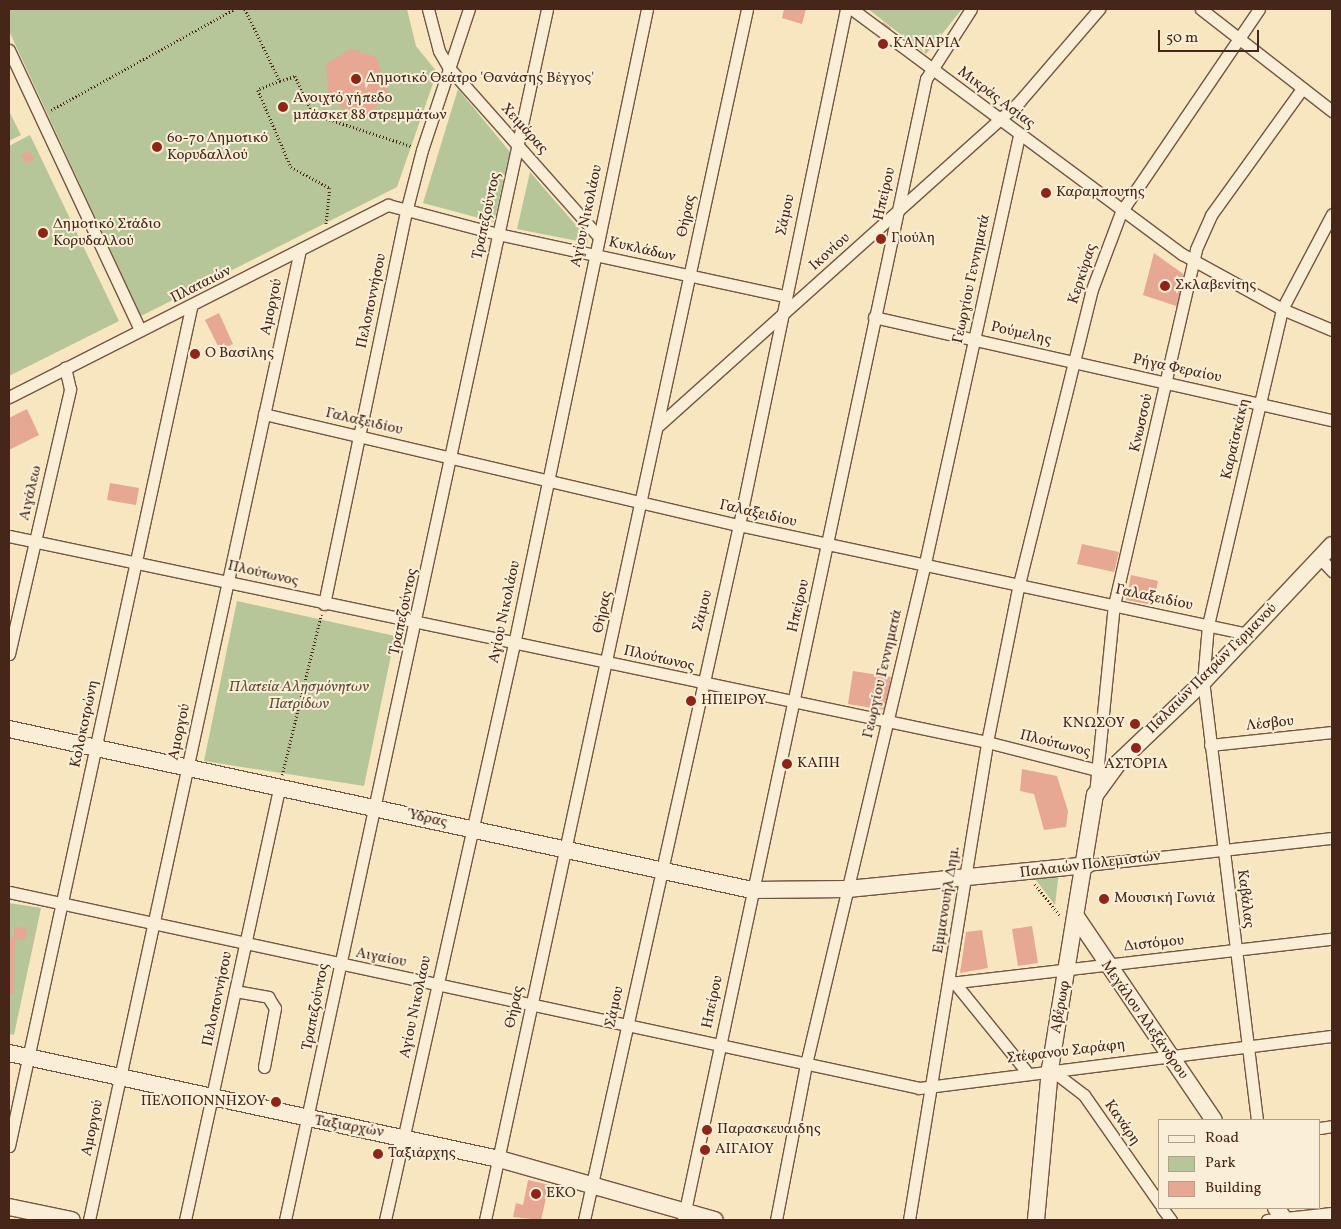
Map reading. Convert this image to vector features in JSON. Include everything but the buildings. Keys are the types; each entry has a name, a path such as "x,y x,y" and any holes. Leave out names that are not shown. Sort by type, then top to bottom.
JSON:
{"street":[{"name":"Χειμάρας","path":"428,9 439,51 449,68 598,236"},
{"name":"Πελοποννήσου","path":"324,604 407,208 422,150 469,9"},
{"name":"Τραπεζούντος","path":"285,1220 375,806 418,622 498,234 547,9"},
{"name":"Αγίου Νικολάου","path":"385,1220 470,828 514,644 594,254 647,9"},
{"name":"Θήρας","path":"485,1220 564,848 659,425 747,9"},
{"name":"Σάμου","path":"584,1220 700,684 739,525 779,317 846,9"},
{"name":"Μικράς Ασίας","path":"852,9 1121,212 1195,262 1282,309 1332,330"},
{"name":"Ηπείρου","path":"684,1216 792,703 829,545 896,212 930,67 970,9"},
{"name":"Ικονίου","path":"659,425 999,120 1099,9"},
{"path":"1201,9 1332,111"},
{"name":"Κερκύρας","path":"1019,584 1091,292 1121,212 1259,9"},
{"path":"9,50 140,330"},
{"name":"Κνωσσού","path":"1095,795 1114,605 1202,232 1211,215 1302,89"},
{"name":"Γεωργίου Γεννηματά","path":"776,1220 806,1064 925,563 1020,135"},
{"name":"Πλαταιών","path":"9,397 140,330 191,308 381,208 407,208"},
{"name":"Κυκλάδων","path":"407,208 498,234 784,296"},
{"name":"Καραϊσκάκη","path":"1203,682 1208,625 1282,309 1332,214"},
{"name":"Αμοργού","path":"89,1220 300,250"},
{"name":"Κολοκοτρώνη","path":"9,1146 191,308"},
{"name":"Ρούμελης","path":"874,317 1074,361"},
{"name":"Ρήγα Φεραίου","path":"1074,361 1167,384 1260,402 1332,420"},
{"name":"Αιγάλεω","path":"9,654 70,389 65,368"},
{"name":"Γαλαξειδίου","path":"264,414 739,525 829,545 925,563 1248,634"},
{"name":"Πλούτωνος","path":"9,536 135,564 228,581 324,604 418,622 700,684 987,742 1097,770"},
{"name":"Παλαιών Πατρών Γερμανού","path":"1095,795 1118,763 1203,682 1332,545"},
{"path":"1320,558 1332,571"},
{"name":"Εμμανουήλ Δημ.","path":"909,1220 930,1087 951,983 987,742 1019,584"},
{"name":"Καβάλας","path":"1203,682 1257,1119"},
{"name":"Ύδρας","path":"9,729 280,785 752,890 848,889"},
{"name":"Λέσβου","path":"1210,746 1332,732"},
{"name":"Πελοποννήσου","path":"186,1220 280,785"},
{"name":"Αβέρωφ","path":"1036,1220 1050,1070 1087,865 1095,795"},
{"name":"Παλαιών Πολεμιστών","path":"848,889 966,880 1332,838"},
{"name":"Αιγαίου","path":"9,892 340,965 437,984 626,1027 806,1064"},
{"name":"Μεγάλου Αλεξάνδρου","path":"1076,926 1213,1119"},
{"name":"Διστόμου","path":"951,983 1332,939"},
{"path":"951,983 1026,1072"},
{"path":"235,991 268,997 275,1008 264,1067"},
{"name":"Στέφανου Σαράφη","path":"806,1064 930,1087 1026,1072 1332,1036"},
{"name":"Ταξιαρχών","path":"9,1053 214,1096 308,1119 403,1136 592,1182 684,1216 716,1220"},
{"name":"Κανάρη","path":"1050,1070 1084,1095 1158,1201"},
{"path":"9,1207 72,1220"},
{"path":"1163,1209 1171,1220"},
{"path":"1267,1220 1282,1216 1332,1213"}],"path":[{"path":"41,115 235,9"},
{"path":"245,9 280,80"},
{"path":"324,238 330,188 291,167 258,90 280,80 295,76 313,114 422,150"},
{"path":"280,785 324,604"},
{"path":"1026,872 1076,926"}],"green space":[{"path":"9,9 407,9 416,46 437,72 397,187 141,316 9,31"},
{"path":"868,9 962,9 926,54"},
{"path":"458,89 510,152 494,222 423,203"},
{"path":"9,111 21,135 9,141"},
{"name":"Δημοτικό Στάδιο Κορυδαλλού","path":"30,135 119,321 9,376 9,146"},
{"path":"530,172 587,238 588,243 517,229"},
{"name":"Πλατεία Αλησμόνητων Πατρίδων","path":"237,601 395,636 364,786 204,761"},
{"path":"1059,872 1055,905 1032,875"},
{"path":"9,903 41,908 14,1035 9,1034"}],"place":[{"name":"ΚΑΝΑΡΙΑ","path":"883,44"},
{"name":"Δημοτικό Θεάτρο 'Θανάσης Βέγγος'","path":"356,79"},
{"name":"Ανοιχτό γήπεδο μπάσκετ 88 στρεμμάτων","path":"283,107"},
{"name":"6ο-7ο Δημοτικό Κορυδαλλού","path":"157,147"},
{"name":"Καραμπουτης","path":"1046,193"},
{"name":"Δημοτικό Στάδιο Κορυδαλλού","path":"43,233"},
{"name":"Γιούλη","path":"881,239"},
{"name":"Σκλαβενίτης","path":"1165,286"},
{"name":"Ο Βασίλης","path":"195,354"},
{"name":"ΗΠΕΙΡΟΥ","path":"691,701"},
{"name":"ΚΝΩΣΟΥ","path":"1135,724"},
{"name":"ΑΣΤΟΡΙΑ","path":"1136,748"},
{"name":"ΚΑΠΗ","path":"787,764"},
{"name":"Μουσική Γωνιά","path":"1104,899"},
{"name":"ΠΕΛΟΠΟΝΝΗΣΟΥ","path":"276,1102"},
{"name":"Παρασκευαιδης","path":"707,1130"},
{"name":"ΑΙΓΑΙΟΥ","path":"705,1150"},
{"name":"Ταξιάρχης","path":"378,1154"},
{"name":"EKO","path":"536,1194"}]}
